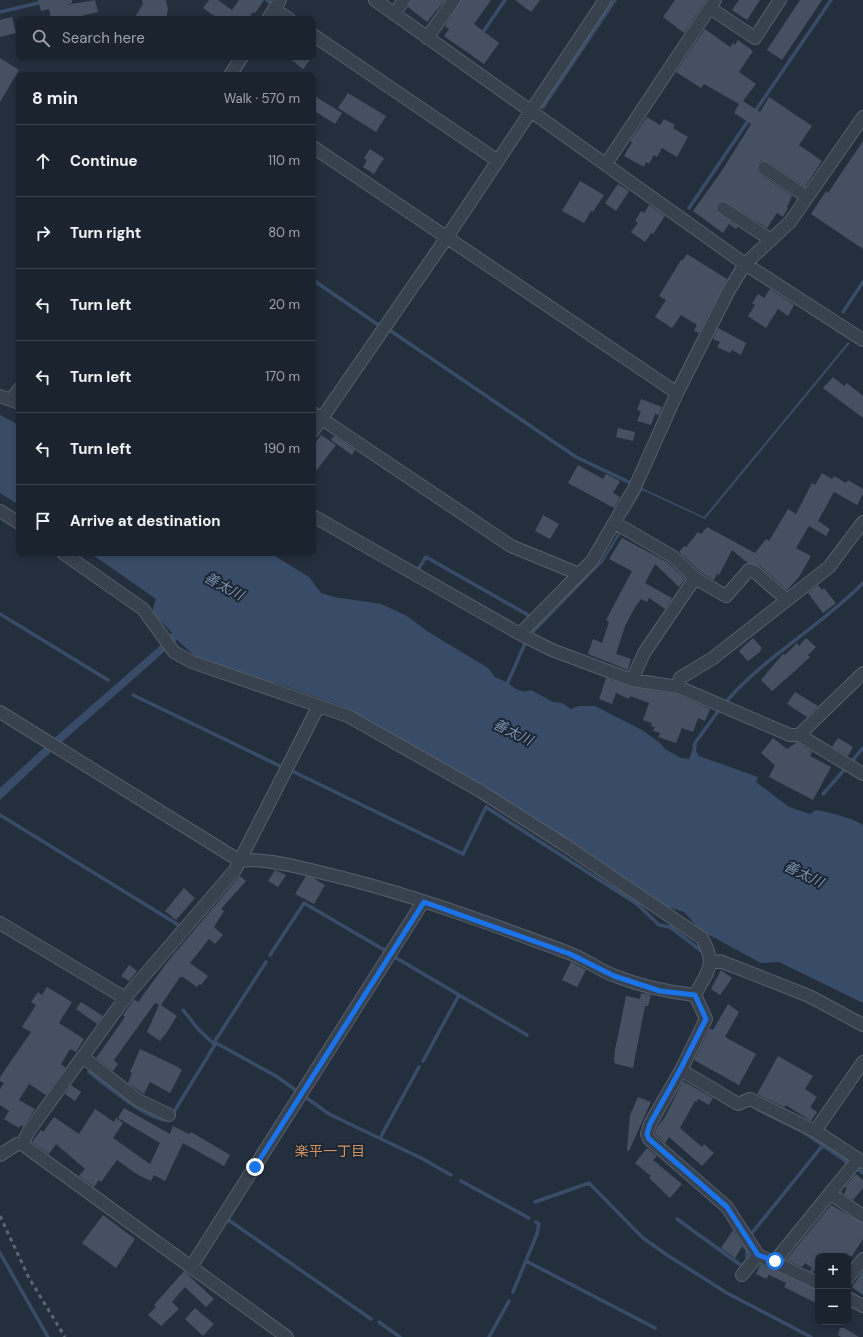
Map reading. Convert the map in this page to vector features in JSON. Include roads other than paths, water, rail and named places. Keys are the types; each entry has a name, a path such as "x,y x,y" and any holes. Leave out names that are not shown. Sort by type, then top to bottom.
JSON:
{"street":[{"path":"375,0 745,264 863,340"},
{"path":"394,14 404,0"},
{"path":"427,38 454,0"},
{"path":"578,574 511,546 317,415 447,237 605,0"},
{"path":"606,164 712,4 755,38 780,0"},
{"path":"274,9 284,16"},
{"path":"316,37 498,161"},
{"path":"232,72 240,60"},
{"path":"520,634 592,561 635,487 677,393 728,292 745,264 790,222 863,117"},
{"path":"316,149 677,393"},
{"path":"764,168 807,197"},
{"path":"723,208 771,240"},
{"path":"0,511 16,521"},
{"path":"316,518 520,634 552,650 632,680 678,687 790,735 800,734 863,674"},
{"path":"678,687 680,678 713,658 829,567 863,522"},
{"path":"615,523 672,556 695,578 726,596 749,570 755,572 787,600"},
{"path":"67,556 143,609 174,652 192,662 318,707 348,716 482,792 565,845 702,938 710,953 711,963 695,995"},
{"path":"632,680 644,653 695,578"},
{"path":"22,1144 29,1131 125,998 235,870 318,707"},
{"path":"0,712 240,861 251,859 356,881 424,902 570,954 614,976 660,991 695,995"},
{"path":"800,734 863,774"},
{"path":"190,1267 424,902"},
{"path":"0,923 125,998"},
{"path":"711,963 720,961 809,996 863,1025"},
{"path":"695,995 706,1019 650,1124 647,1134 649,1139 727,1207 758,1255 775,1261 815,1281"},
{"path":"83,1057 138,1100 169,1115"},
{"path":"814,1131 863,1062"},
{"path":"680,1070 738,1104 750,1099 814,1131 857,1163 775,1261"},
{"path":"0,1154 17,1144 22,1144 288,1337"},
{"path":"831,1194 863,1216"},
{"path":"742,1275 758,1255"},
{"path":"851,1274 863,1259"},
{"path":"851,1300 863,1306"}],"water":[{"path":"848,342 850,343 705,519 642,490 624,523 642,488 704,517"},
{"path":"0,415 16,423 16,503 0,493"},
{"path":"620,530 622,531 603,562 533,634 531,632 601,561"},
{"name":"善太川","path":"94,556 275,556 309,577 321,593 334,597 381,604 407,616 427,631 488,668 495,677 506,682 525,639 528,641 509,684 517,689 522,691 531,690 553,702 562,703 571,709 579,706 595,706 642,730 660,743 665,749 681,758 689,759 695,743 697,744 696,751 699,756 758,777 756,782 789,807 810,814 816,810 827,812 859,822 863,825 863,1003 779,962 761,963 700,930 684,912 665,906 477,783 344,707 276,683 251,680 239,672 195,656 177,640 170,644 164,652 53,750 0,800 0,788 60,733 170,637 169,635 172,633 152,612 156,599"},
{"path":"756,1107 814,1137 863,1170 863,1175 803,1134 755,1110"}],"waterway":[{"path":"0,12 51,0"},
{"path":"267,0 271,3"},
{"path":"481,35 505,0"},
{"path":"543,107 615,0"},
{"path":"754,113 831,0"},
{"path":"689,208 750,118"},
{"path":"316,282 380,326"},
{"path":"843,312 863,282"},
{"path":"388,329 576,457 631,483"},
{"path":"415,570 417,571 426,557 528,615"},
{"path":"725,703 757,671 829,614 863,583"},
{"path":"0,614 108,680"},
{"path":"133,695 280,766"},
{"path":"694,747 695,743 719,710"},
{"path":"852,761 863,748"},
{"path":"823,794 845,769"},
{"path":"292,771 463,854 486,807 637,904 659,925 670,927 703,952"},
{"path":"0,815 177,924"},
{"path":"270,955 304,903 386,951"},
{"path":"393,956 527,1035"},
{"path":"172,1115 216,1043 215,1041 266,962"},
{"path":"423,1061 459,995"},
{"path":"183,1010 199,1030 215,1045"},
{"path":"216,1043 276,1076 329,1114 423,1159 451,1175"},
{"path":"380,1138 419,1067"},
{"path":"89,1072 139,1109 160,1119 169,1120"},
{"path":"752,1233 823,1145"},
{"path":"461,1181 529,1218"},
{"path":"535,1202 589,1183 643,1238 667,1255 727,1293 811,1337"},
{"path":"227,1219 371,1319"},
{"path":"677,1219 742,1266 747,1260 747,1250 744,1246"},
{"path":"513,1292 537,1234 539,1224 536,1222"},
{"path":"0,1253 48,1337"},
{"path":"526,1261 655,1328"},
{"path":"811,1272 815,1267"},
{"path":"489,1337 509,1301"},
{"path":"379,1322 400,1337"}],"railway":[{"path":"0,1216 29,1278 65,1337"}],"district":[{"name":"楽平一丁目","path":"330,1151"}]}
